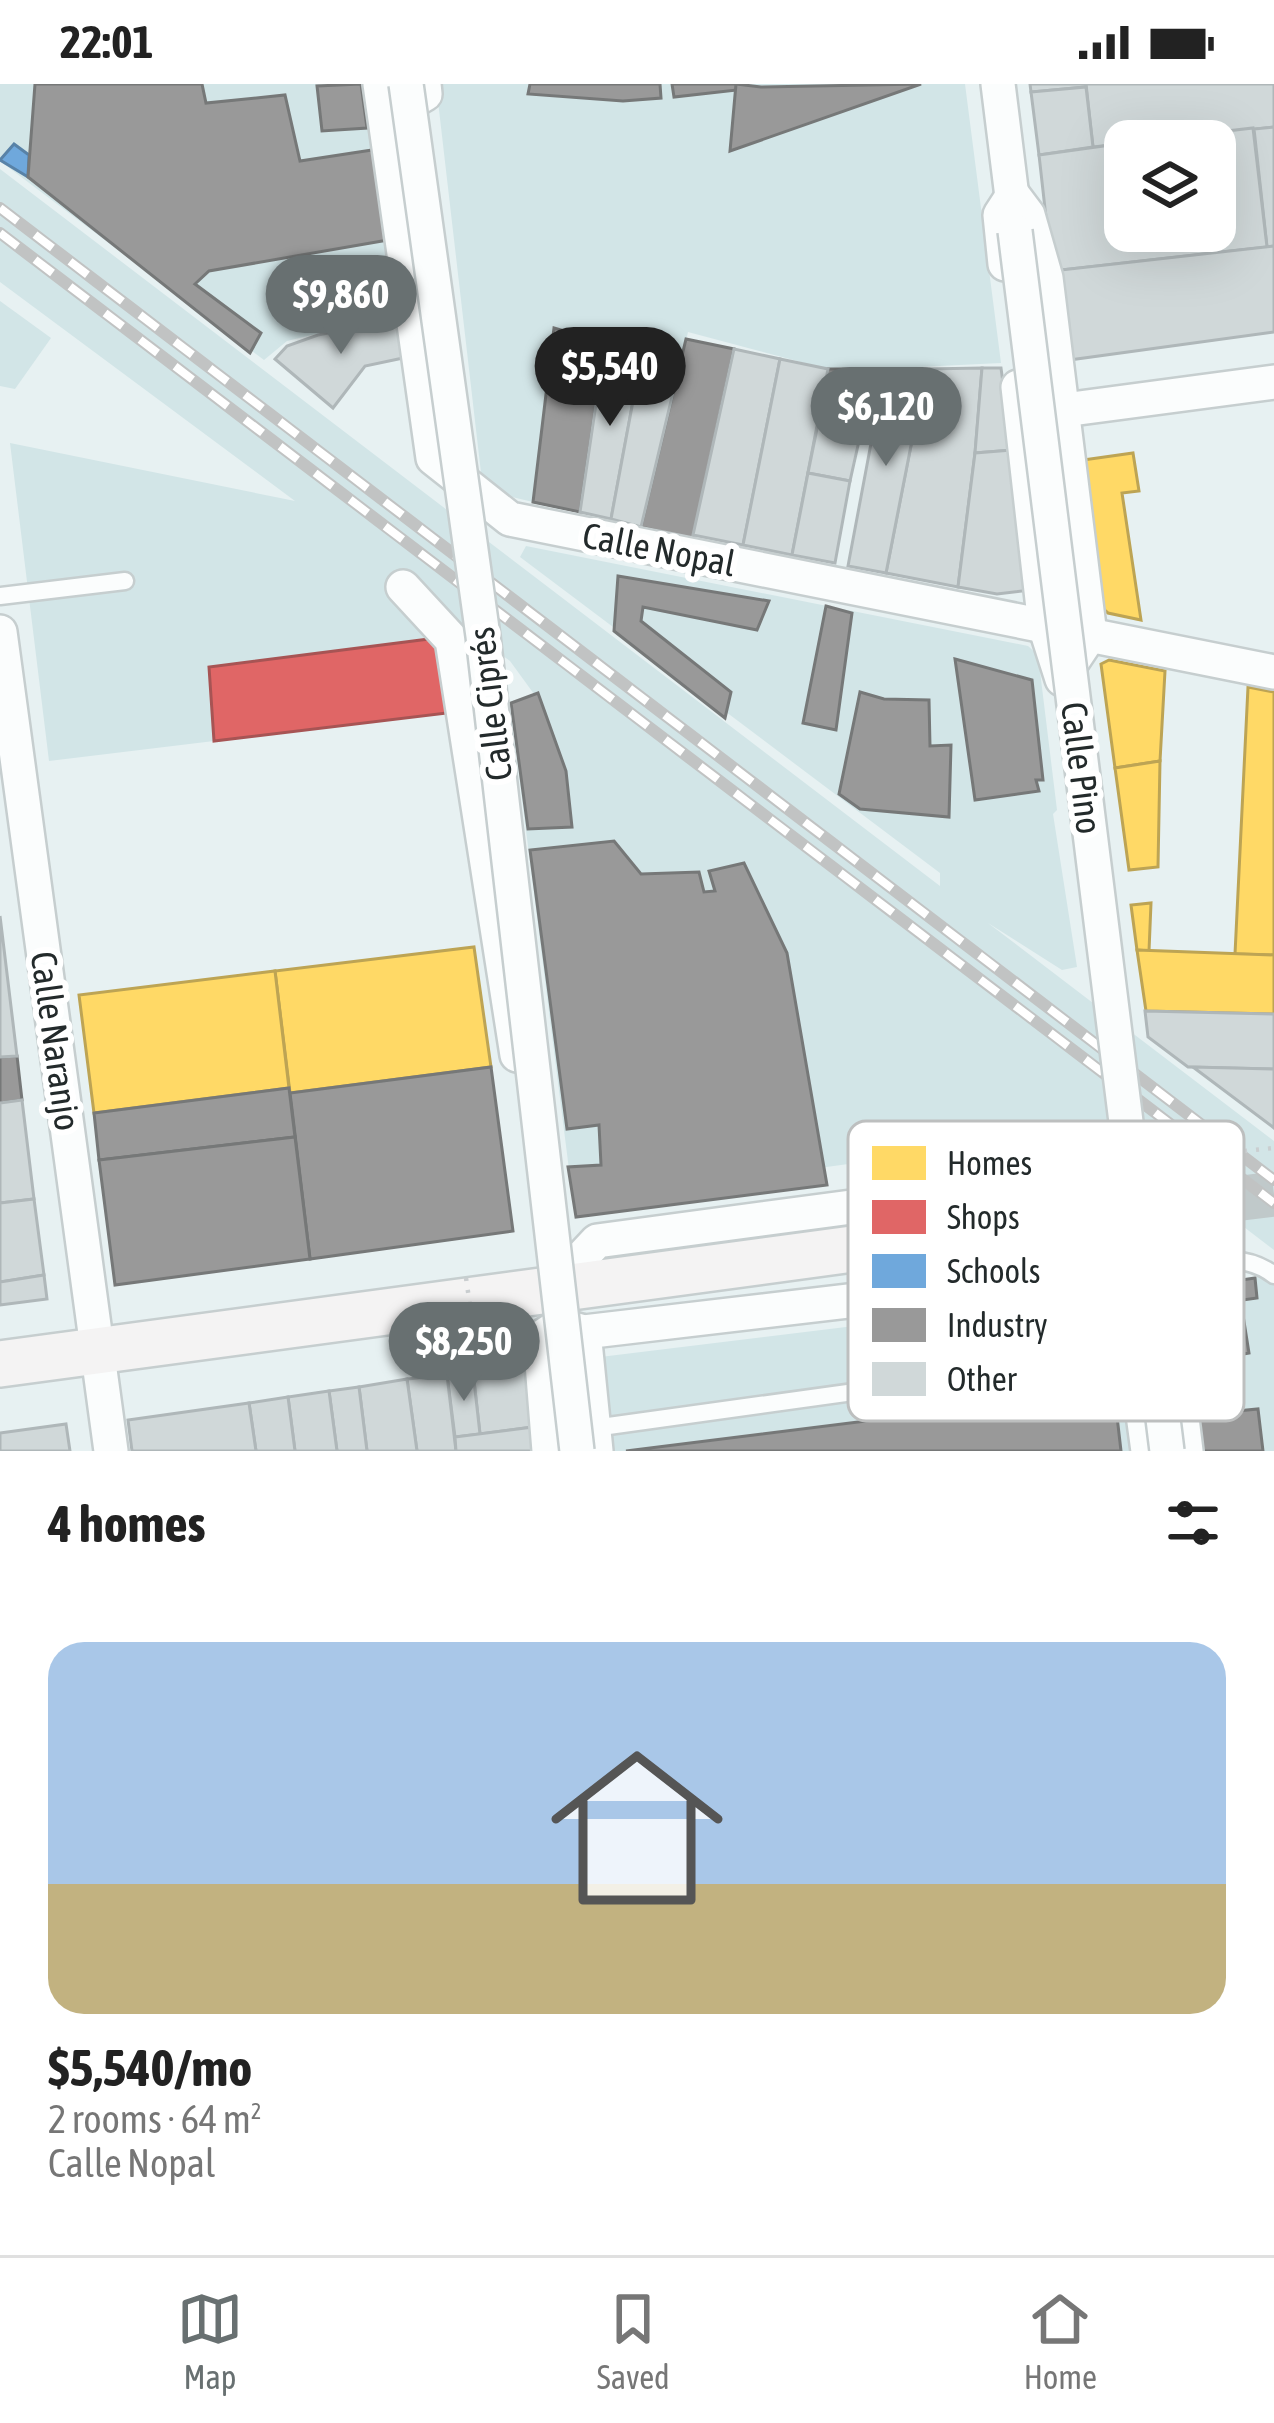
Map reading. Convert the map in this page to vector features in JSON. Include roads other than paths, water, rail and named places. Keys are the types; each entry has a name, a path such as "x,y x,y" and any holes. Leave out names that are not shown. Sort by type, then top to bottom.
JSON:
{"main road":[{"path":"0,1364 848,1249"}],"street":[{"name":"Calle Ciprés","path":"406,84 589,1443"},
{"path":"382,101 425,94 424,84"},
{"name":"Calle Pino","path":"998,84 1126,1121"},
{"name":"Calle Nopal","path":"382,101 434,458 510,519 1274,672"},
{"path":"1062,677 1090,635 1046,278 1028,214 1013,195 1000,215 1045,626 1062,677 1097,982"},
{"path":"1064,410 1274,382"},
{"path":"403,587 452,640 553,1288"},
{"name":"Calle Naranjo","path":"0,632 111,1451"},
{"path":"553,1288 596,1241 848,1207"},
{"path":"549,1451 540,1338 560,1325 584,1332 848,1301"},
{"path":"584,1332 589,1443"},
{"path":"1144,1421 1148,1451"},
{"name":"Calle Pino","path":"1163,1421 1167,1451"},
{"path":"1182,1421 1186,1451"}],"lane":[{"path":"0,596 124,581"},
{"path":"1244,1263 1274,1275"},
{"path":"589,1443 848,1400"}],"tunnel":[{"path":"1244,1198 1274,1194"}],"railway":[{"path":"0,208 1197,1121"},
{"path":"0,233 1166,1121"},
{"path":"1244,1157 1274,1180"},
{"path":"1244,1180 1274,1203"}]}
